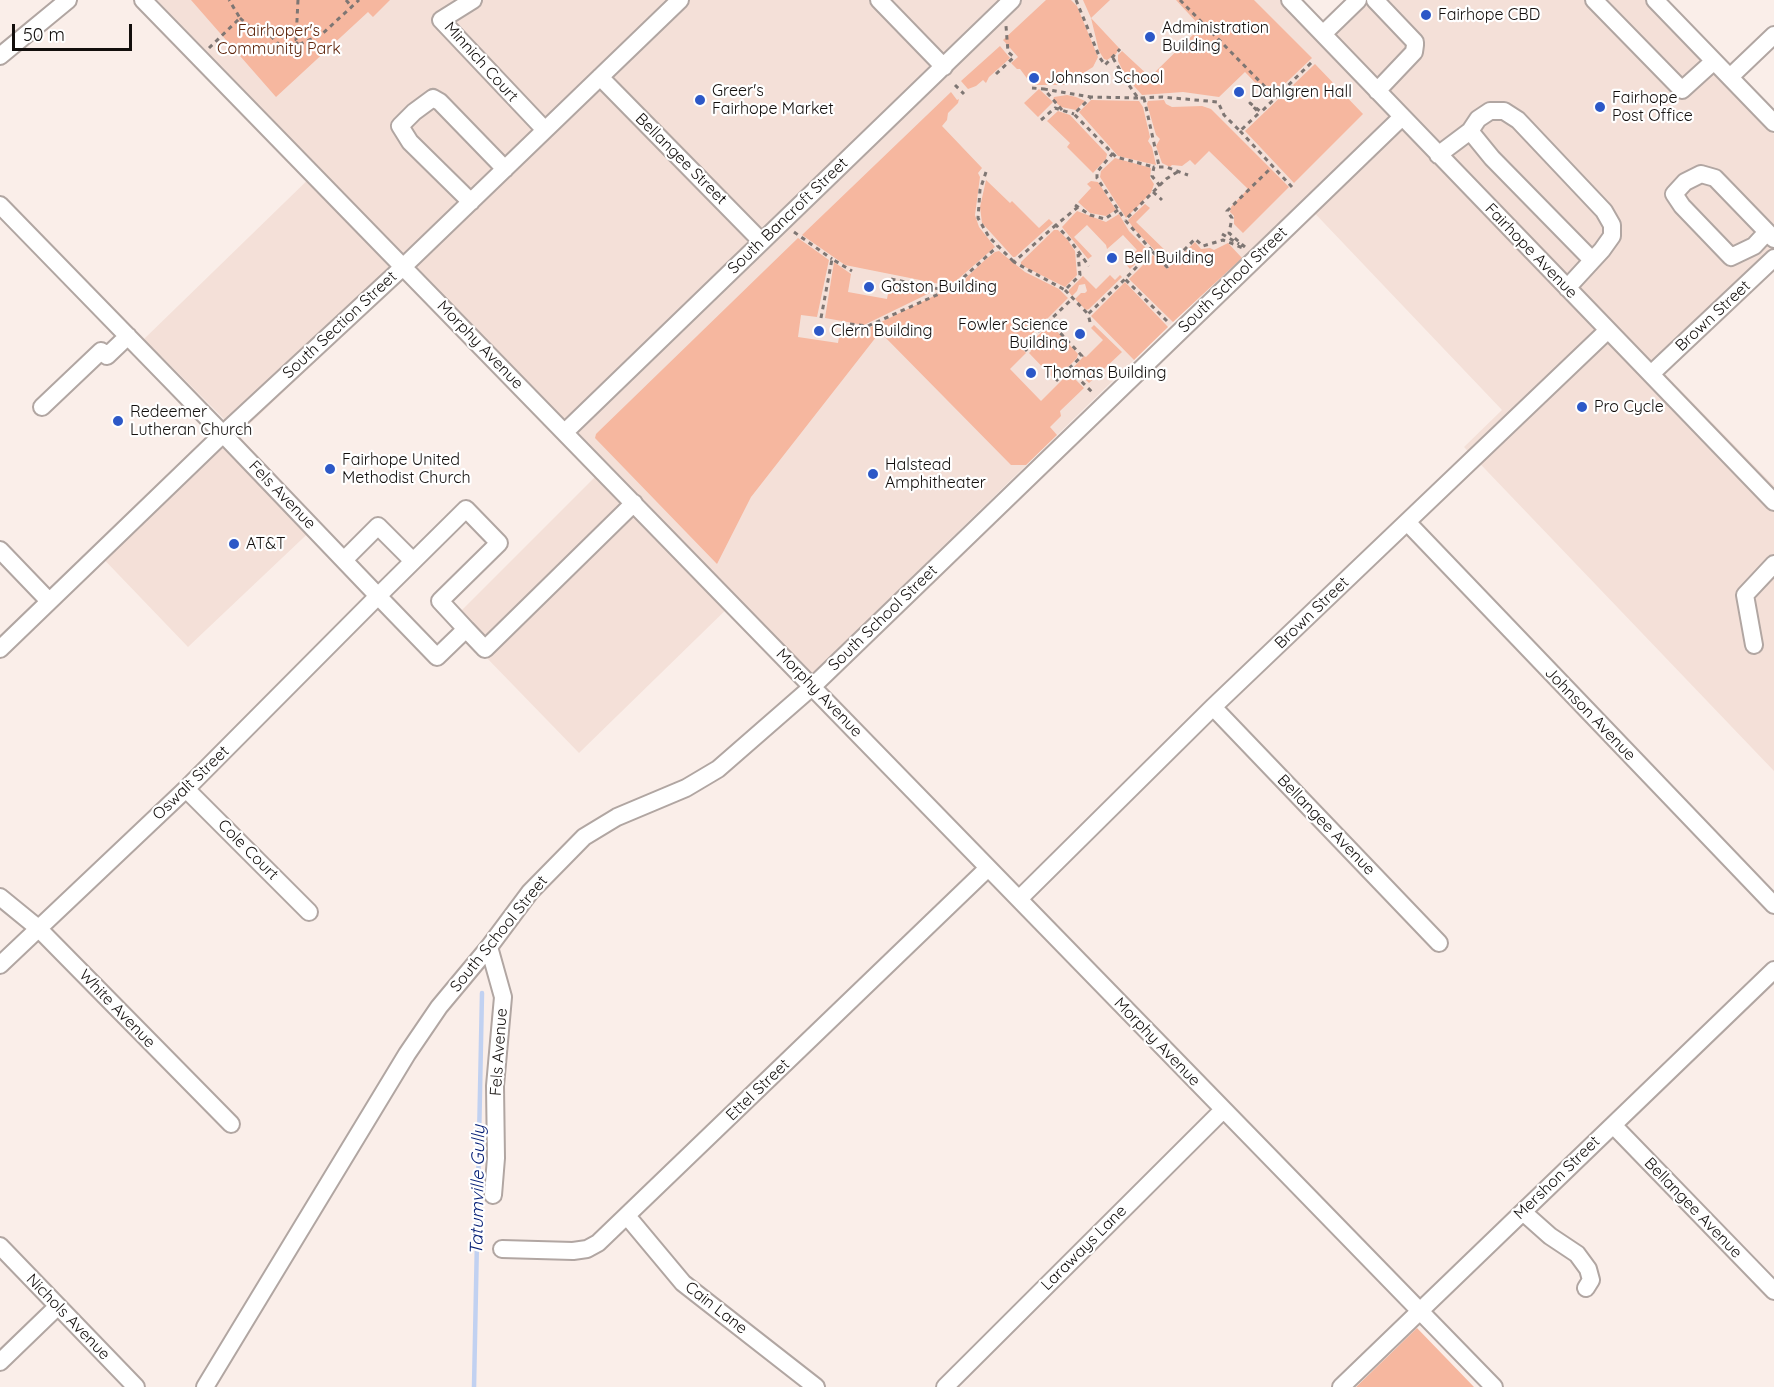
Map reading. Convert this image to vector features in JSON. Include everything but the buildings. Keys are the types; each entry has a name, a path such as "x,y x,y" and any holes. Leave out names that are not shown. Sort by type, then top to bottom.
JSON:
{"street":[{"path":"0,56 69,0"},
{"name":"Morphy Avenue","path":"143,0 1494,1387"},
{"name":"Minnich Court","path":"473,0 441,20 544,130"},
{"name":"South Section Street","path":"0,649 223,434 403,267 680,0"},
{"path":"879,0 944,67"},
{"name":"South Bancroft Street","path":"565,432 1012,0"},
{"name":"Fairhope Avenue","path":"1290,0 1774,502"},
{"path":"1323,34 1358,0"},
{"path":"1376,0 1415,42 1414,52 1377,91"},
{"path":"1594,0 1682,90 1714,61"},
{"path":"1656,0 1774,123"},
{"path":"1730,77 1774,35"},
{"name":"Bellangee Street","path":"600,77 761,241"},
{"path":"471,202 410,142 400,126 414,112 433,98 440,102 505,169"},
{"path":"1438,155 1470,131 1478,119 1490,111 1504,111 1518,120 1550,153 1604,211 1612,225 1612,236 1566,288"},
{"name":"South School Street","path":"205,1387 407,1054 439,1007 489,947 530,892 584,837 616,817 686,788 718,769 812,687 1402,117"},
{"path":"1470,131 1492,158 1592,260"},
{"path":"1701,174 1715,178 1771,236 1731,257 1682,206 1674,194 1685,182 1701,174"},
{"name":"Fels Avenue","path":"0,205 437,657 466,629"},
{"name":"Brown Street","path":"1651,374 1774,258"},
{"name":"Brown Street","path":"1019,900 1213,707 1608,330"},
{"path":"42,407 101,351 107,356 128,336"},
{"path":"466,629 485,649 634,503"},
{"name":"Oswalt Street","path":"0,965 186,789 466,509 499,543 440,601 466,629"},
{"name":"Johnson Avenue","path":"1407,522 1774,905"},
{"path":"344,560 378,526 413,561"},
{"path":"0,550 49,601"},
{"path":"1754,645 1745,595 1774,564"},
{"name":"Bellangee Avenue","path":"1213,707 1438,942"},
{"name":"Cole Court","path":"186,789 309,912"},
{"name":"Ettel Street","path":"502,1249 573,1251 586,1249 598,1243 988,868"},
{"name":"White Avenue","path":"0,897 38,928 231,1124"},
{"name":"Fels Avenue","path":"489,947 503,997 495,1086 496,1158 493,1195"},
{"name":"Mershon Street","path":"1341,1387 1774,970"},
{"name":"Laraways Lane","path":"945,1387 1223,1110"},
{"name":"Bellangee Avenue","path":"1613,1125 1774,1291"},
{"path":"1523,1212 1550,1236 1577,1254 1588,1269 1591,1280 1586,1288"},
{"name":"Cain Lane","path":"627,1216 683,1283 816,1387"},
{"name":"Nichols Avenue","path":"0,1246 136,1387"},
{"path":"0,1362 58,1306"}],"path":[{"path":"229,0 240,18 250,27 269,33 287,53 298,42"},
{"path":"297,0 296,40 298,42"},
{"path":"345,0 352,7"},
{"path":"298,42 300,44 321,35 359,0"},
{"path":"1076,0 1105,65 1120,49"},
{"path":"1180,0 1276,98"},
{"path":"199,57 240,18"},
{"path":"996,74 1014,57 1008,52 1006,27"},
{"path":"1113,58 1138,98"},
{"path":"1240,131 1259,112 1250,103 1261,112 1314,60"},
{"path":"955,85 964,94"},
{"path":"1032,88 1044,88 1091,97 1162,97 1218,102 1224,115 1292,187"},
{"path":"1044,88 1062,110"},
{"path":"1074,114 1091,97"},
{"path":"1144,98 1157,167 1152,176 1160,186"},
{"path":"1041,120 1055,108 1074,114 1116,157 1179,171 1188,176"},
{"path":"1113,153 1097,172 1097,178 1125,220 1167,267 1195,239 1203,246 1223,240 1250,252"},
{"path":"1250,252 1229,233 1232,218 1227,211 1273,166"},
{"path":"1125,220 1179,171"},
{"path":"986,172 980,190 978,218 989,237 1014,262 1065,290 1088,314 1090,322"},
{"path":"1154,192 1162,200"},
{"path":"1014,262 1077,206 1090,215 1105,219 1118,210"},
{"path":"1056,225 1069,238 1078,254 1089,266"},
{"path":"789,229 852,271"},
{"path":"1222,234 1250,252"},
{"path":"841,323 868,326 952,288 998,246"},
{"path":"1088,314 1152,251"},
{"path":"1065,290 1080,275 1078,254"},
{"path":"821,318 832,259"},
{"path":"1124,271 1170,324"},
{"path":"891,279 946,290"},
{"path":"1027,351 1023,346 1072,298"},
{"path":"1049,321 1082,356 1056,381"},
{"path":"1069,369 1096,396"}],"shaded area":[{"path":"157,0 1281,0 1325,46 1372,0 1645,0 1774,134 1774,268 1665,374 1774,486 1774,771 1464,447 1502,410 1305,203 1173,322 811,675 737,599 579,753 451,621 596,476 404,278 238,435 320,522 188,647 93,548 224,419 144,339 320,168"}],"green space":[{"name":"Fairhoper's Community Park","path":"191,0 390,0 373,17 368,12 276,97"},
{"path":"1046,0 1071,0 1077,6 1098,57 1093,67 1064,85 1032,85 1020,69 1011,63 1018,57 1003,40"},
{"path":"1083,0 1110,0 1091,18"},
{"path":"1176,0 1254,0 1312,58 1270,98 1245,72 1219,97 1183,92 1142,95 1126,77 1118,61 1118,55 1122,51 1150,77 1201,27"},
{"path":"1091,18 1119,48 1116,54 1107,60 1099,51"},
{"path":"1000,46 1010,58 989,77 986,83 983,80 968,89 961,81"},
{"path":"1315,64 1363,114 1294,183 1245,131"},
{"path":"1039,89 1053,102 1038,117 1024,103"},
{"path":"951,92 957,100 959,99 958,103 948,113 947,120 942,126 982,168 978,173 980,177 975,215 979,227 995,247 950,286 845,265 802,235"},
{"path":"1067,95 1085,101 1076,110 1061,107 1053,100 1054,97"},
{"path":"1091,100 1139,101 1143,107 1150,137 1148,141 1152,147 1156,165 1118,156 1079,112"},
{"path":"1164,100 1172,107 1202,106 1211,109 1289,187 1243,233 1234,224 1234,216 1230,212 1231,207 1248,189 1209,151 1195,165 1190,160 1182,166 1172,165 1170,167 1162,163 1156,146 1160,139 1156,135 1147,104 1148,101"},
{"path":"1058,111 1070,115 1107,154 1106,159 1093,173 1067,147 1070,143 1047,121"},
{"path":"1115,158 1151,168 1150,178 1154,184 1151,193 1126,218 1100,177 1101,171"},
{"path":"986,180 1010,203 1012,201 1039,228 1049,219 1053,223 1015,257 982,223 980,207"},
{"path":"1091,181 1098,182 1116,210 1106,216 1090,213 1078,202 1091,188 1087,184"},
{"path":"1145,204 1150,208 1136,222 1172,257 1175,254 1177,256 1168,264 1128,220"},
{"path":"1077,211 1106,222 1119,214 1129,231 1149,251 1130,269 1125,263 1137,250 1123,235 1107,249 1087,225 1074,237 1092,256 1088,259 1062,227"},
{"path":"1054,230 1058,230 1067,239 1075,251 1077,275 1065,287 1021,265 1021,262"},
{"path":"798,238 829,260 817,317 801,315 798,337 838,343 841,325 869,328 938,294 954,289 985,260 999,251 1025,272 1059,289 1068,298 1020,346 1026,353 1010,369 1041,401 1069,373 1084,388 1060,411 1061,416 1050,427 1057,435 1026,465 1011,465 880,332 751,497 717,564 595,438 596,434"},
{"path":"1195,242 1201,249 1214,250 1228,243 1242,258 1173,322 1129,279 1153,255 1167,269"},
{"path":"834,262 851,274 848,292 887,299 890,283 938,289 864,325 825,318"},
{"path":"1110,275 1115,280 1120,275 1122,277 1089,309 1086,310 1075,299 1087,291 1085,284 1079,285 1072,296 1069,292 1083,276 1096,289"},
{"path":"1125,282 1168,327 1134,360 1091,316"},
{"path":"1094,325 1122,352 1089,383 1073,368 1103,340 1091,328"},
{"path":"1052,326 1078,354 1077,358 1061,374 1057,373 1052,377 1029,353 1031,351 1027,346 1047,327"},
{"path":"1417,1328 1474,1387 1356,1387"}],"waterway":[{"name":"Tatumville Gully","path":"474,1387 482,993"}],"place":[{"name":"Fairhope CBD","path":"1426,15"},
{"name":"Administration Building","path":"1150,37"},
{"name":"Johnson School","path":"1034,78"},
{"name":"Dahlgren Hall","path":"1239,92"},
{"name":"Greer's Fairhope Market","path":"700,100"},
{"name":"Fairhope Post Office","path":"1600,107"},
{"name":"Bell Building","path":"1112,258"},
{"name":"Gaston Building","path":"869,287"},
{"name":"Clern Building","path":"819,331"},
{"name":"Fowler Science Building","path":"1080,334"},
{"name":"Thomas Building","path":"1031,373"},
{"name":"Pro Cycle","path":"1582,407"},
{"name":"Redeemer Lutheran Church","path":"118,421"},
{"name":"Fairhope United Methodist Church","path":"330,469"},
{"name":"Halstead Amphitheater","path":"873,474"},
{"name":"AT&T","path":"234,544"}]}
